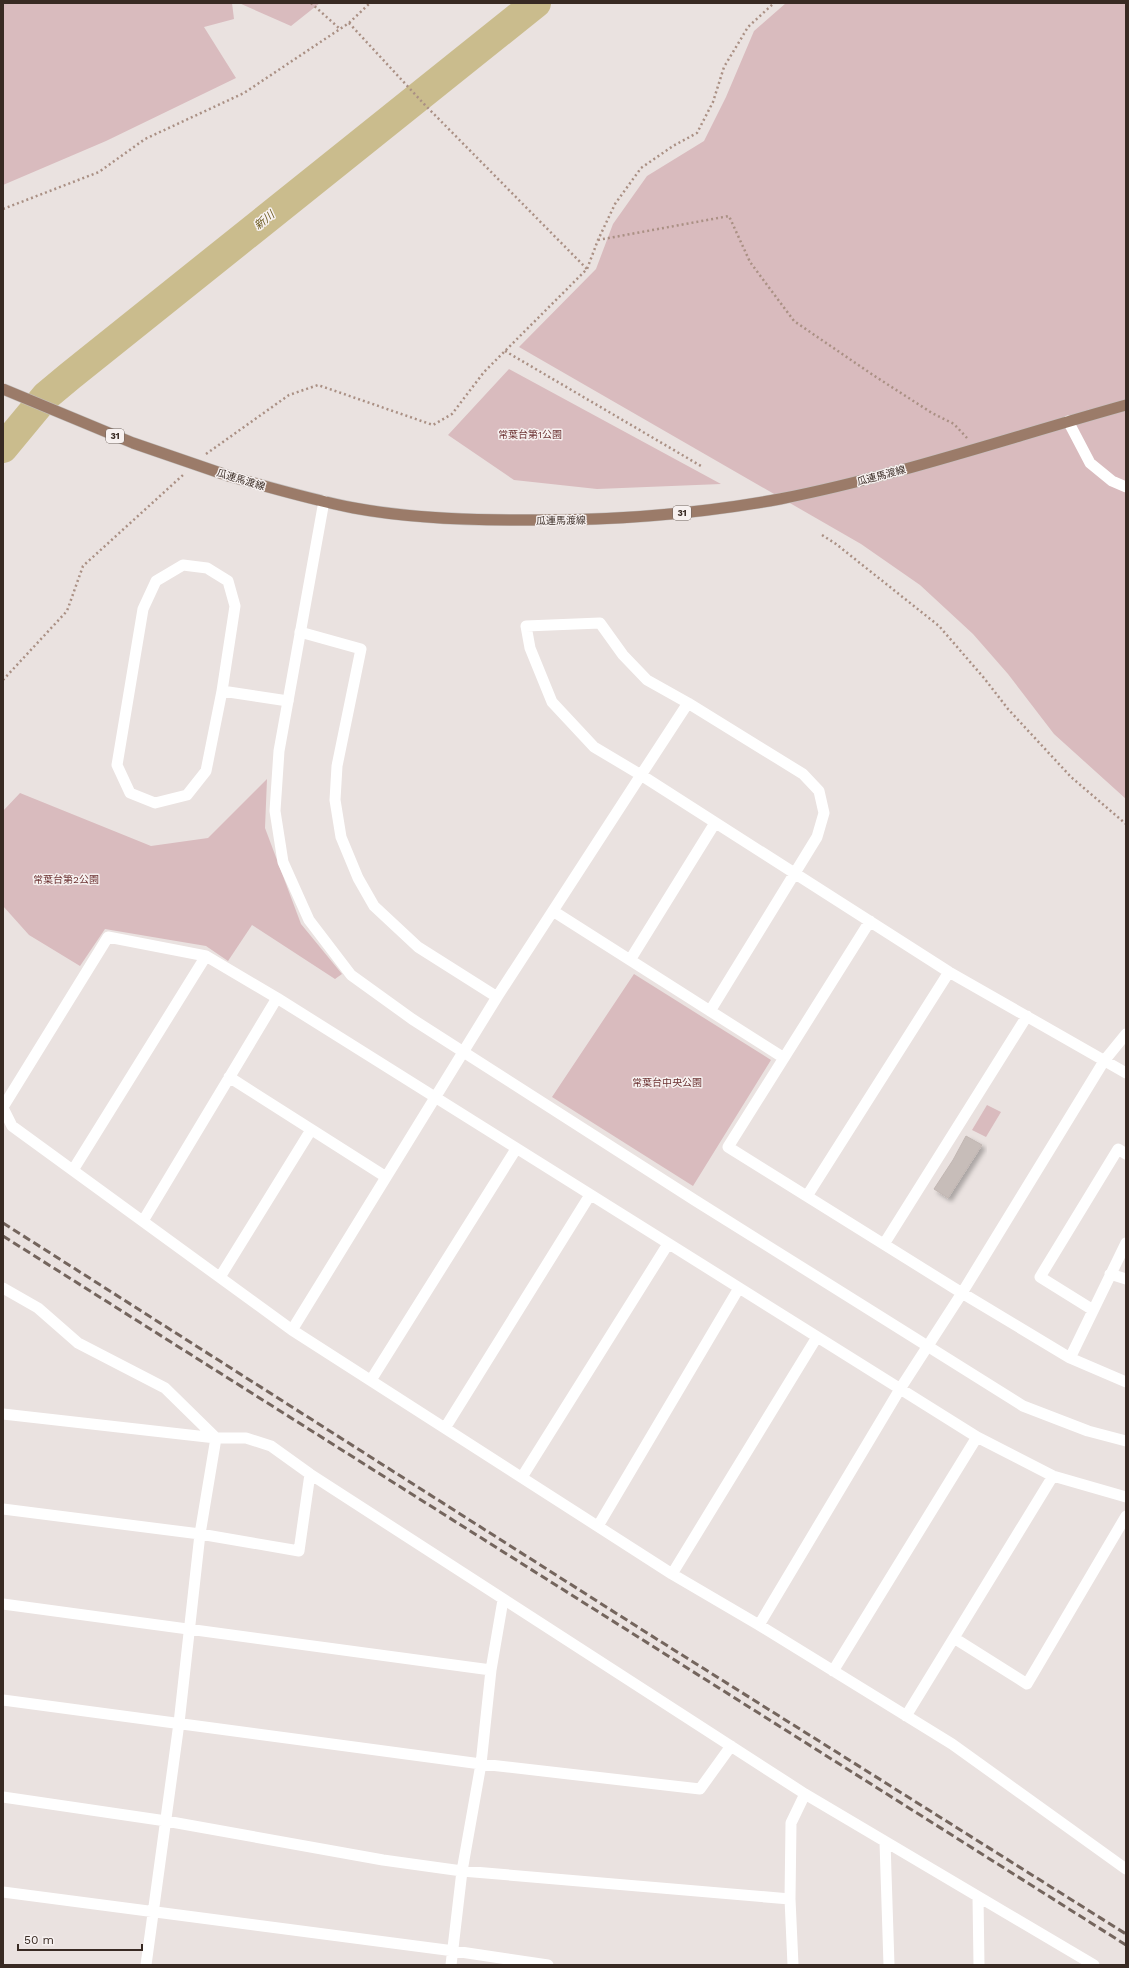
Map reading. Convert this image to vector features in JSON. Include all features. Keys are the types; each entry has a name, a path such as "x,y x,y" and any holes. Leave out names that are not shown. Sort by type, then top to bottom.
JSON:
{"main road":[{"name":"瓜連馬渡線","path":"3,388 126,440 229,476 324,502 426,518 544,520 626,518 696,512 780,499 854,482 1126,405"}],"street":[{"path":"1068,421 1090,463 1112,481 1126,487"},
{"path":"324,502 279,751 275,811 283,862 309,920 351,976 412,1019 696,1201 1023,1406 1088,1431 1126,1441"},
{"path":"183,566 207,568 228,581 235,606 222,691 206,771 188,796 155,803 130,793 117,765 143,609 156,581 183,566"},
{"path":"710,1011 794,873 817,837 824,813 820,791 803,774 688,703 647,680 624,655 600,623 526,626 530,648 552,702 594,748 641,775 715,823 794,873 870,921 950,972 1126,1073"},
{"path":"300,632 361,649 337,766 335,800 341,837 358,878 374,906 406,937 418,947 497,998"},
{"path":"222,691 288,701"},
{"path":"292,1330 497,998 688,703"},
{"path":"630,960 715,823"},
{"path":"553,911 784,1058"},
{"path":"870,921 728,1147 962,1293 1070,1358 1126,1382"},
{"path":"1126,1497 1053,1476 977,1437 434,1098 277,998 206,956 108,937 3,1108 12,1126 292,1330 672,1574 759,1625 958,1749 1126,1869"},
{"path":"73,1170 206,956"},
{"path":"807,1196 950,972"},
{"path":"143,1221 277,998"},
{"path":"884,1244 1027,1016"},
{"path":"759,1625 900,1390 962,1293 1104,1061 1126,1034"},
{"path":"229,1077 386,1177"},
{"path":"220,1277 311,1130"},
{"path":"371,1380 516,1149"},
{"path":"1093,1310 1040,1277 1118,1149 1126,1154"},
{"path":"445,1428 590,1195"},
{"path":"1070,1358 1126,1243"},
{"path":"522,1477 668,1244"},
{"path":"1110,1274 1126,1279"},
{"path":"3,1288 38,1308 78,1343 164,1388 216,1438"},
{"path":"598,1526 739,1288"},
{"path":"672,1574 817,1337"},
{"path":"3,1414 216,1438 246,1438 271,1446 310,1474 503,1600 805,1794 1094,1965"},
{"path":"833,1671 977,1437"},
{"path":"146,1965 179,1723 200,1534 216,1438"},
{"path":"3,1509 200,1534 299,1551 310,1474"},
{"path":"906,1716 1053,1476"},
{"path":"954,1638 1027,1684 1126,1516"},
{"path":"451,1965 454,1951 462,1871 481,1764 491,1670 503,1600"},
{"path":"3,1604 491,1670"},
{"path":"3,1700 481,1764 700,1789 731,1746"},
{"path":"793,1965 790,1899 791,1823 805,1794"},
{"path":"3,1797 166,1821 383,1860 462,1871 790,1899"},
{"path":"885,1842 889,1965"},
{"path":"3,1892 154,1913 454,1951 548,1965"},
{"path":"978,1897 979,1965"}],"path":[{"path":"311,3 340,29"},
{"path":"3,209 99,172 145,138 244,93 349,23 370,3"},
{"path":"202,457 289,395 318,385 433,425 452,414 484,372 587,269 598,240 615,204 641,168 673,146 697,132 713,102 724,67 748,27 774,3"},
{"path":"349,23 424,104 587,269"},
{"path":"598,240 729,216 750,262 794,321 932,413 954,424 978,448"},
{"path":"505,352 701,466"},
{"path":"3,680 67,611 83,566 185,472"},
{"path":"822,535 836,544 939,626 984,678 1008,709 1071,777 1126,824"}],"green space":[{"path":"3,3 232,3 234,19 204,27 236,78 106,141 3,185"},
{"path":"239,3 320,3 291,26"},
{"path":"786,3 1126,3 1126,799 1054,734 1008,674 973,634 920,585 861,544 519,347 596,269 613,224 647,176 704,141 726,97 754,31"},
{"name":"常葉台第1公園","path":"509,369 721,484 597,489 514,480 448,435"},
{"name":"常葉台第2公園","path":"267,779 265,828 301,924 342,974 335,979 252,925 228,961 206,946 105,929 80,966 29,935 3,906 3,811 20,793 151,846 208,838"},
{"name":"常葉台中央公園","path":"634,974 771,1060 693,1186 552,1097"},
{"path":"987,1105 1001,1112 986,1137 972,1130"}],"shaded area":[{"path":"66,372 73,380 50,399 3,456 3,440 42,392"}],"pier":[{"path":"43,388 59,395 36,419 22,413"}],"building":[{"path":"966,1136 982,1145 948,1198 934,1189 953,1160"}],"waterway":[{"name":"新川","path":"3,448 46,396 536,3"}],"railway":[{"path":"3,1223 655,1638 1126,1934"},
{"path":"3,1236 1126,1945"}]}
